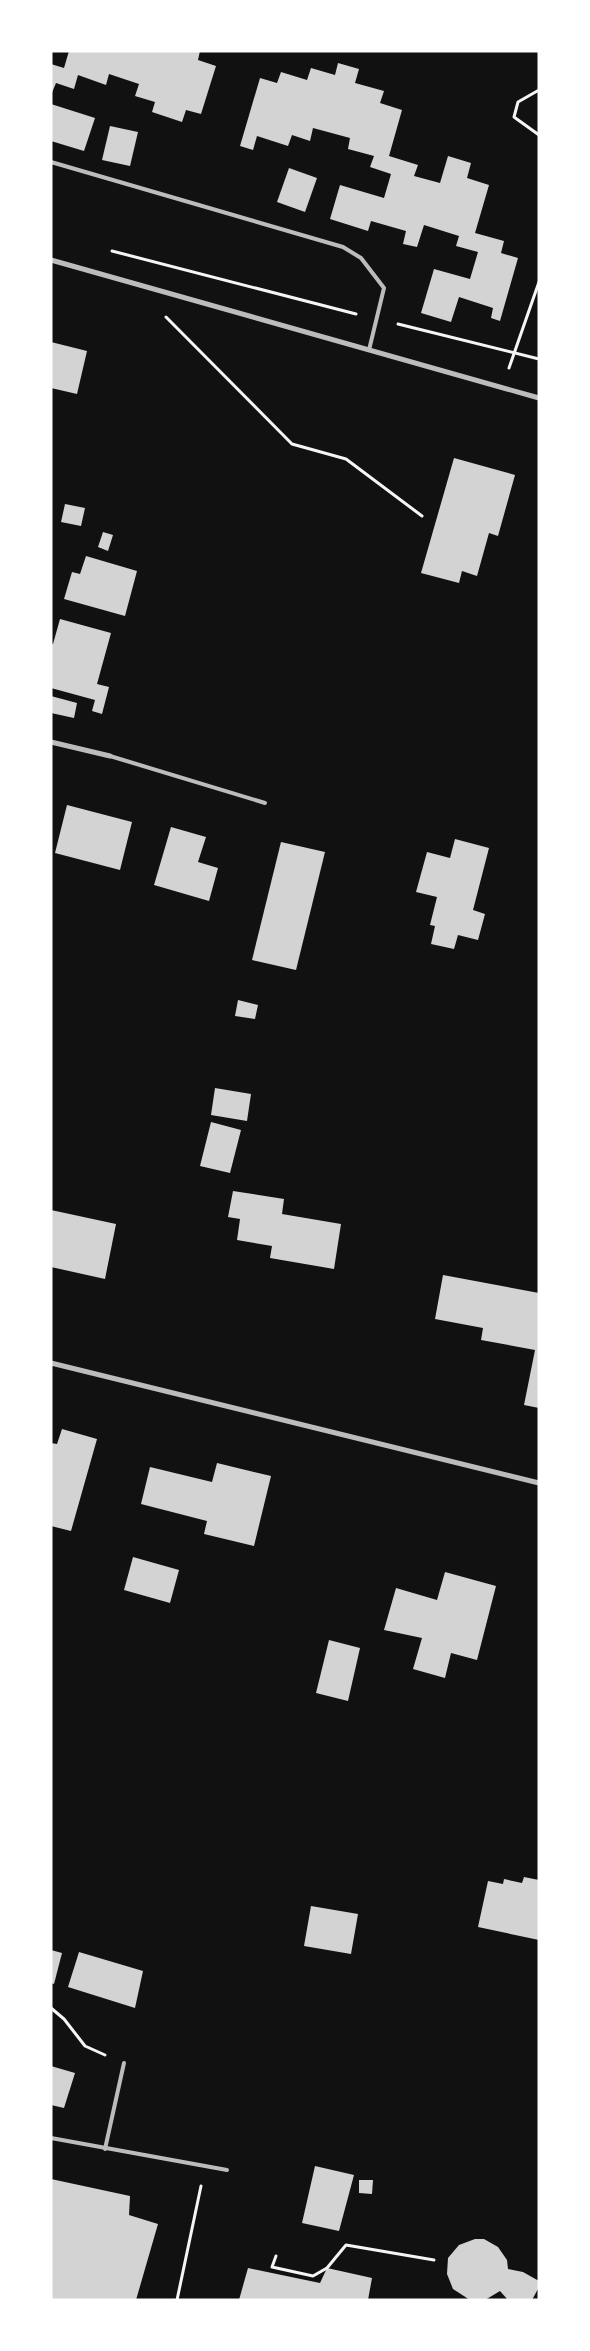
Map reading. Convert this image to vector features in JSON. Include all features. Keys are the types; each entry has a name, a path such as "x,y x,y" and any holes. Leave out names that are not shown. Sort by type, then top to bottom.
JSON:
{"street":[{"path":"51,260 539,398"},
{"path":"51,742 110,756"},
{"path":"51,1363 539,1482"}],"lane":[{"path":"51,162 344,247 361,258 384,288 369,350"},
{"path":"110,756 265,803"},
{"path":"105,2148 124,2063"},
{"path":"51,2138 227,2170"}],"path":[{"path":"539,90 518,102 514,117 539,135"},
{"path":"109,250 539,359"},
{"path":"502,387 539,282"},
{"path":"160,311 292,444 346,459 422,516"},
{"path":"51,2008 64,2019 85,2046 124,2063"},
{"path":"177,2300 206,2166"},
{"path":"276,2256 272,2267 313,2276 327,2268 346,2244 434,2260"}],"building":[{"path":"69,51 200,51 198,60 216,66 201,114 186,110 182,122 152,112 155,102 135,96 139,84 109,74 106,85 78,75 74,89 56,83 51,95 51,64 64,68"},
{"path":"338,63 359,69 355,83 384,91 380,103 402,110 389,156 418,165 414,176 440,183 448,156 471,163 467,178 489,185 475,233 504,241 501,253 518,258 500,321 491,318 493,308 459,297 451,322 421,313 434,269 470,279 478,252 456,246 459,236 424,225 417,247 403,244 406,231 371,221 368,231 330,219 340,185 384,198 391,174 370,167 374,156 348,149 350,138 313,128 310,141 292,135 288,146 257,136 253,150 240,146 260,78 277,83 281,72 307,80 311,68 335,75"},
{"path":"51,104 95,118 84,151 51,141"},
{"path":"110,126 138,132 130,166 102,160"},
{"path":"289,168 317,178 305,212 277,202"},
{"path":"51,342 87,351 77,394 51,388"},
{"path":"454,458 515,475 498,536 489,533 477,576 462,571 459,583 421,573"},
{"path":"65,504 85,508 81,526 61,522"},
{"path":"103,532 113,535 108,551 98,547"},
{"path":"86,556 137,571 125,616 64,599 72,572 80,574"},
{"path":"60,619 111,633 97,684 109,687 102,714 92,711 95,700 51,688 51,644 53,644"},
{"path":"51,696 77,703 74,718 51,713"},
{"path":"67,805 132,822 120,870 55,853"},
{"path":"171,827 206,837 198,862 218,868 209,901 154,885"},
{"path":"455,839 489,848 473,910 485,914 478,940 458,935 454,949 431,944 435,926 430,925 437,897 416,892 427,852 450,858"},
{"path":"281,842 325,852 296,970 252,960"},
{"path":"238,1000 258,1005 255,1019 235,1016"},
{"path":"215,1088 251,1094 247,1121 211,1115"},
{"path":"211,1122 241,1130 230,1173 200,1166"},
{"path":"233,1191 284,1199 282,1214 341,1224 334,1269 270,1258 272,1246 237,1240 240,1219 228,1217"},
{"path":"51,1210 116,1224 105,1279 51,1267"},
{"path":"443,1275 539,1293 539,1408 524,1405 535,1350 481,1340 483,1328 435,1319"},
{"path":"62,1429 97,1439 71,1531 51,1526 51,1443 57,1444"},
{"path":"217,1463 271,1476 254,1546 204,1534 207,1521 141,1504 150,1467 212,1482"},
{"path":"133,1557 179,1570 170,1603 124,1590"},
{"path":"445,1572 496,1586 477,1660 451,1653 445,1678 413,1669 422,1638 384,1630 396,1588 437,1600"},
{"path":"329,1640 360,1648 348,1701 316,1693"},
{"path":"524,1877 539,1880 539,1940 478,1927 488,1881 503,1884 504,1879 522,1883"},
{"path":"311,1906 358,1914 351,1954 304,1946"},
{"path":"51,1950 62,1953 54,1984 51,1983"},
{"path":"79,1952 143,1971 135,2008 68,1987"},
{"path":"51,2066 75,2073 64,2108 51,2105"},
{"path":"315,2166 354,2175 339,2231 302,2223"},
{"path":"51,2179 130,2196 129,2215 158,2224 136,2300 51,2300"},
{"path":"359,2180 373,2180 372,2194 359,2193"},
{"path":"475,2239 484,2239 498,2247 507,2260 508,2269 523,2272 539,2281 539,2287 532,2300 508,2300 500,2291 485,2300 470,2300 453,2289 447,2274 448,2258 459,2245"},
{"path":"248,2268 320,2283 327,2268 372,2278 368,2300 239,2300"}]}
